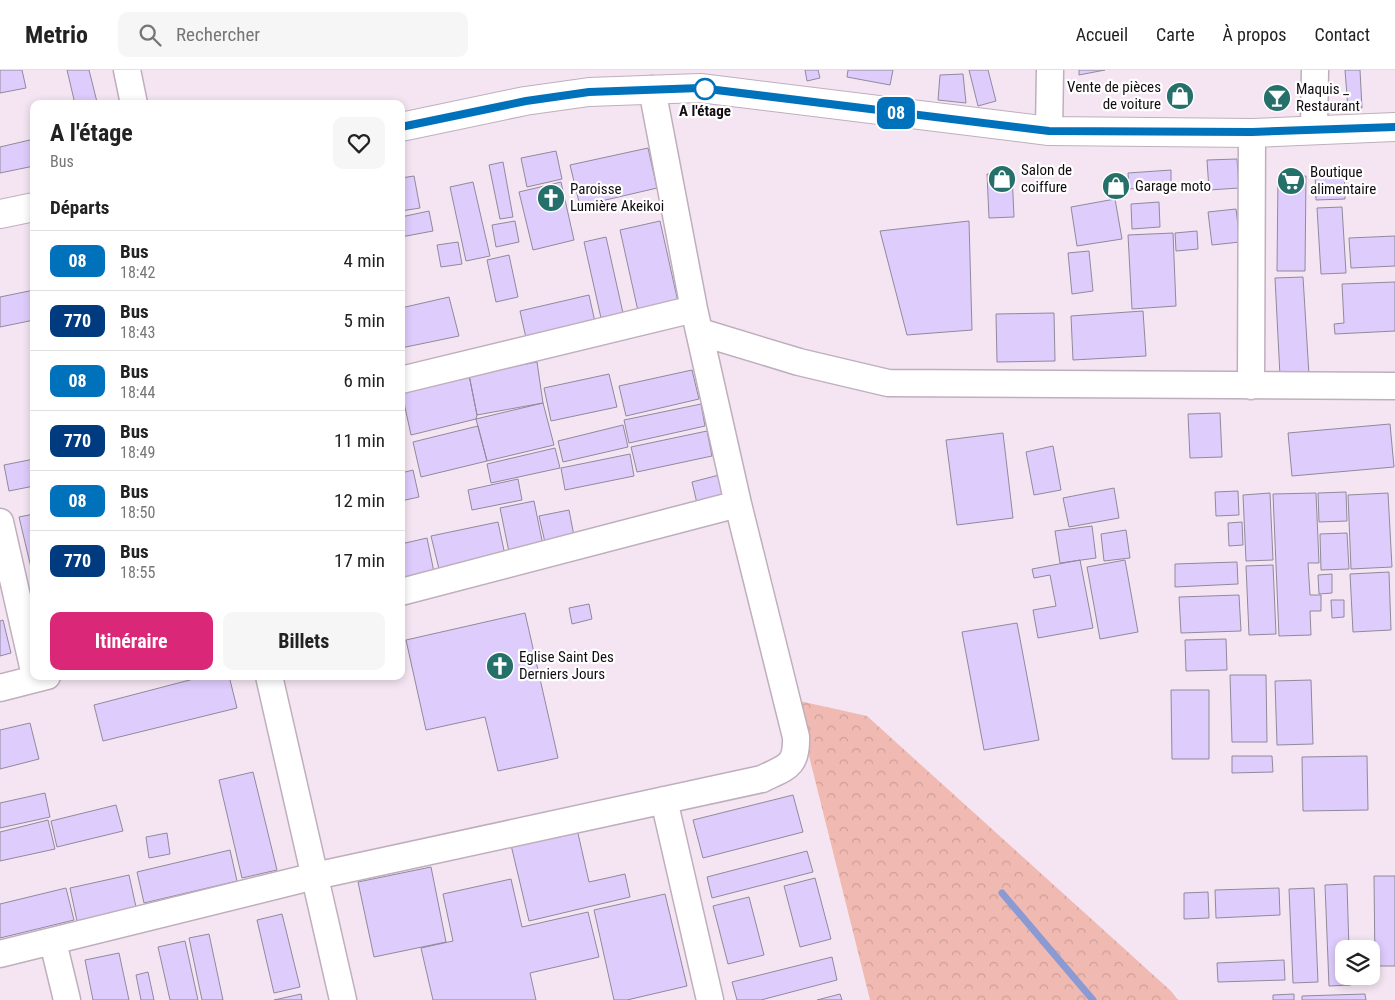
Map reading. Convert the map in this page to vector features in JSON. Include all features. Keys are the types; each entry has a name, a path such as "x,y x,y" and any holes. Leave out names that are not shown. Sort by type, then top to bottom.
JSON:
{"street":[{"path":"127,70 133,100"},
{"path":"1049,131 1050,70"},
{"path":"1314,129 1315,70"},
{"path":"405,126 526,101 589,92 652,89 699,79 1049,131 1252,132 1395,127"},
{"path":"0,954 315,876 762,780 787,767 796,752 796,737 738,504 697,321 652,89"},
{"path":"1251,386 1252,132"},
{"path":"0,214 30,208"},
{"path":"405,379 697,321 799,362 888,383 1395,386"},
{"path":"405,591 738,504"},
{"path":"0,522 30,644"},
{"path":"0,688 30,679"},
{"path":"270,680 343,1000"},
{"path":"664,800 710,1000"},
{"path":"53,942 67,1000"}],"green space":[{"path":"795,700 867,716 1171,991 1178,1000 870,1000"}],"building":[{"path":"0,70 22,70 26,88 0,93"},
{"path":"67,70 89,70 96,100 74,100"},
{"path":"805,70 818,70 820,78 807,81"},
{"path":"848,70 893,70 890,85 847,77"},
{"path":"969,70 988,70 996,101 978,106"},
{"path":"1079,70 1105,70 1079,75"},
{"path":"1345,70 1360,70 1362,108 1348,109"},
{"path":"963,74 966,103 938,100 940,75"},
{"path":"30,140 30,167 0,173 0,147"},
{"path":"648,148 657,188 580,206 570,165"},
{"path":"556,151 562,179 527,187 521,158"},
{"path":"1237,159 1239,188 1209,190 1207,160"},
{"path":"503,162 513,217 500,219 489,165"},
{"path":"1344,168 1345,199 1316,200 1315,170"},
{"path":"1171,170 1171,186 1129,189 1128,173"},
{"path":"1012,173 1014,217 989,218 987,174"},
{"path":"414,176 420,208 405,210 405,177"},
{"path":"1278,176 1306,176 1305,271 1277,271"},
{"path":"473,182 490,256 466,261 450,187"},
{"path":"561,182 574,240 533,250 519,192"},
{"path":"1115,199 1122,239 1077,246 1071,207"},
{"path":"1159,202 1160,227 1132,229 1131,204"},
{"path":"1342,207 1346,273 1321,274 1317,208"},
{"path":"1236,209 1240,242 1212,245 1208,212"},
{"path":"429,211 433,231 405,236 405,216"},
{"path":"515,221 519,242 496,247 492,225"},
{"path":"660,221 678,302 638,311 620,230"},
{"path":"969,221 972,330 907,335 880,231"},
{"path":"1197,231 1198,249 1176,251 1175,233"},
{"path":"1173,233 1176,306 1132,309 1128,235"},
{"path":"1395,236 1395,266 1351,268 1349,238"},
{"path":"606,237 623,313 601,318 584,242"},
{"path":"458,242 462,264 441,267 437,245"},
{"path":"1089,251 1093,291 1072,294 1068,253"},
{"path":"509,255 518,297 496,302 487,260"},
{"path":"1303,277 1309,375 1280,376 1275,278"},
{"path":"1395,282 1395,331 1335,334 1334,324 1344,323 1342,284"},
{"path":"30,291 30,321 0,327 0,297"},
{"path":"589,295 595,322 526,338 520,311"},
{"path":"449,297 459,336 405,347 405,307"},
{"path":"1143,311 1146,356 1073,360 1071,316"},
{"path":"1054,313 1055,361 997,362 996,314"},
{"path":"537,362 543,403 477,415 469,375"},
{"path":"692,370 699,399 626,416 619,386"},
{"path":"609,374 617,407 551,421 544,388"},
{"path":"469,375 477,415 476,419 411,435 405,407 405,388"},
{"path":"543,403 554,445 487,461 476,419"},
{"path":"701,404 705,426 629,443 624,420"},
{"path":"1220,413 1222,457 1190,458 1188,414"},
{"path":"1390,424 1394,467 1292,476 1288,433"},
{"path":"623,425 628,447 563,462 558,441"},
{"path":"478,426 487,461 421,477 413,442"},
{"path":"707,431 712,456 637,472 631,447"},
{"path":"1003,433 1013,518 957,525 946,440"},
{"path":"1053,446 1061,490 1034,495 1026,452"},
{"path":"555,448 560,468 491,483 487,464"},
{"path":"630,454 634,476 565,490 561,468"},
{"path":"30,460 30,487 9,491 4,465"},
{"path":"413,470 419,497 405,500 405,472"},
{"path":"719,475 726,505 699,512 692,482"},
{"path":"518,479 522,500 472,510 468,490"},
{"path":"1114,488 1119,518 1069,527 1063,498"},
{"path":"1238,491 1239,515 1216,516 1215,492"},
{"path":"1346,492 1347,521 1319,522 1318,493"},
{"path":"1270,493 1273,560 1246,561 1243,495"},
{"path":"1316,493 1319,563 1308,563 1310,595 1321,595 1321,611 1310,611 1311,635 1279,636 1273,494"},
{"path":"1388,493 1392,567 1351,569 1348,495"},
{"path":"534,501 544,550 510,557 500,508"},
{"path":"569,510 575,541 546,547 539,516"},
{"path":"30,515 30,563 19,517"},
{"path":"498,522 505,555 439,569 431,536"},
{"path":"1242,522 1243,545 1229,546 1228,523"},
{"path":"1092,526 1096,558 1060,563 1055,531"},
{"path":"1126,530 1130,558 1104,561 1101,534"},
{"path":"1347,533 1349,569 1321,570 1320,534"},
{"path":"427,538 434,572 405,579 405,543"},
{"path":"1080,560 1093,628 1038,638 1033,610 1056,606 1050,575 1034,578 1032,569"},
{"path":"1125,560 1138,632 1100,639 1087,567"},
{"path":"1237,562 1238,584 1175,587 1175,564"},
{"path":"1273,565 1276,634 1249,635 1246,566"},
{"path":"1389,572 1391,630 1353,632 1350,574"},
{"path":"1332,574 1332,593 1319,594 1318,575"},
{"path":"1239,595 1241,631 1181,633 1179,597"},
{"path":"1331,600 1344,600 1344,617 1332,618"},
{"path":"589,604 592,619 572,624 569,608"},
{"path":"525,613 558,758 498,771 485,717 426,730 406,640"},
{"path":"3,620 11,653 0,656 0,621"},
{"path":"1017,623 1039,740 984,750 962,632"},
{"path":"1226,639 1227,670 1186,671 1185,640"},
{"path":"1230,675 1266,675 1267,742 1232,742"},
{"path":"190,680 230,680 237,708 103,741 94,705"},
{"path":"1311,680 1313,744 1277,745 1275,681"},
{"path":"1171,690 1209,690 1209,759 1172,759"},
{"path":"30,723 39,759 0,769 0,730"},
{"path":"1232,756 1272,756 1273,772 1232,773"},
{"path":"1367,756 1368,810 1303,811 1302,757"},
{"path":"253,772 277,870 242,878 219,780"},
{"path":"45,793 50,817 0,828 0,803"},
{"path":"793,795 803,832 703,858 693,820"},
{"path":"116,805 123,831 57,847 51,821"},
{"path":"48,820 55,849 0,861 0,832"},
{"path":"577,829 589,882 625,874 630,897 529,921 511,845"},
{"path":"167,833 170,854 149,858 146,837"},
{"path":"230,850 237,881 144,903 137,872"},
{"path":"807,851 813,872 712,898 707,877"},
{"path":"431,867 446,942 374,957 358,882"},
{"path":"129,875 136,907 77,921 70,888"},
{"path":"1374,876 1395,876 1395,966 1380,966 1380,940 1375,940"},
{"path":"815,878 831,939 800,947 784,886"},
{"path":"511,879 522,927 588,912 599,957 530,973 536,1000 433,1000 421,948 453,941 443,894"},
{"path":"1347,884 1349,940 1335,940 1335,985 1351,985 1329,986 1325,885"},
{"path":"66,888 74,920 0,938 0,904"},
{"path":"1279,888 1280,915 1216,918 1215,890"},
{"path":"1314,888 1318,982 1293,983 1289,889"},
{"path":"1208,892 1209,918 1184,919 1184,893"},
{"path":"665,894 687,986 627,1000 614,1000 594,910"},
{"path":"749,897 764,955 728,964 713,906"},
{"path":"282,914 300,987 274,993 257,920"},
{"path":"209,934 223,1000 202,1000 189,938"},
{"path":"185,941 198,1000 170,1000 158,947"},
{"path":"119,953 129,1000 93,1000 85,960"},
{"path":"832,957 837,980 761,1000 737,1000 732,982"},
{"path":"1284,960 1285,980 1218,982 1217,963"},
{"path":"148,972 154,1000 141,1000 136,975"},
{"path":"301,994 302,1000 274,1000"},
{"path":"840,994 842,1000 817,1000"},
{"path":"1294,994 1294,1000 1273,1000 1273,995"},
{"path":"1365,994 1366,1000 1302,1000 1302,996"}],"waterway":[{"path":"1002,893 1093,1000"}],"bus line":[{"name":"08","path":"405,126 526,101 589,92 700,88 1049,131 1252,132 1395,127"}],"place":[{"name":"A l'étage","path":"705,89"},
{"name":"Vente de pièces de voiture","path":"1180,96"},
{"name":"Maquis _ Restaurant","path":"1277,98"},
{"name":"Salon de coiffure","path":"1002,179"},
{"name":"Boutique alimentaire","path":"1291,181"},
{"name":"Garage moto","path":"1116,186"},
{"name":"Paroisse Lumière Akeikoi","path":"551,198"},
{"name":"Eglise Saint Des Derniers Jours","path":"500,666"}]}
